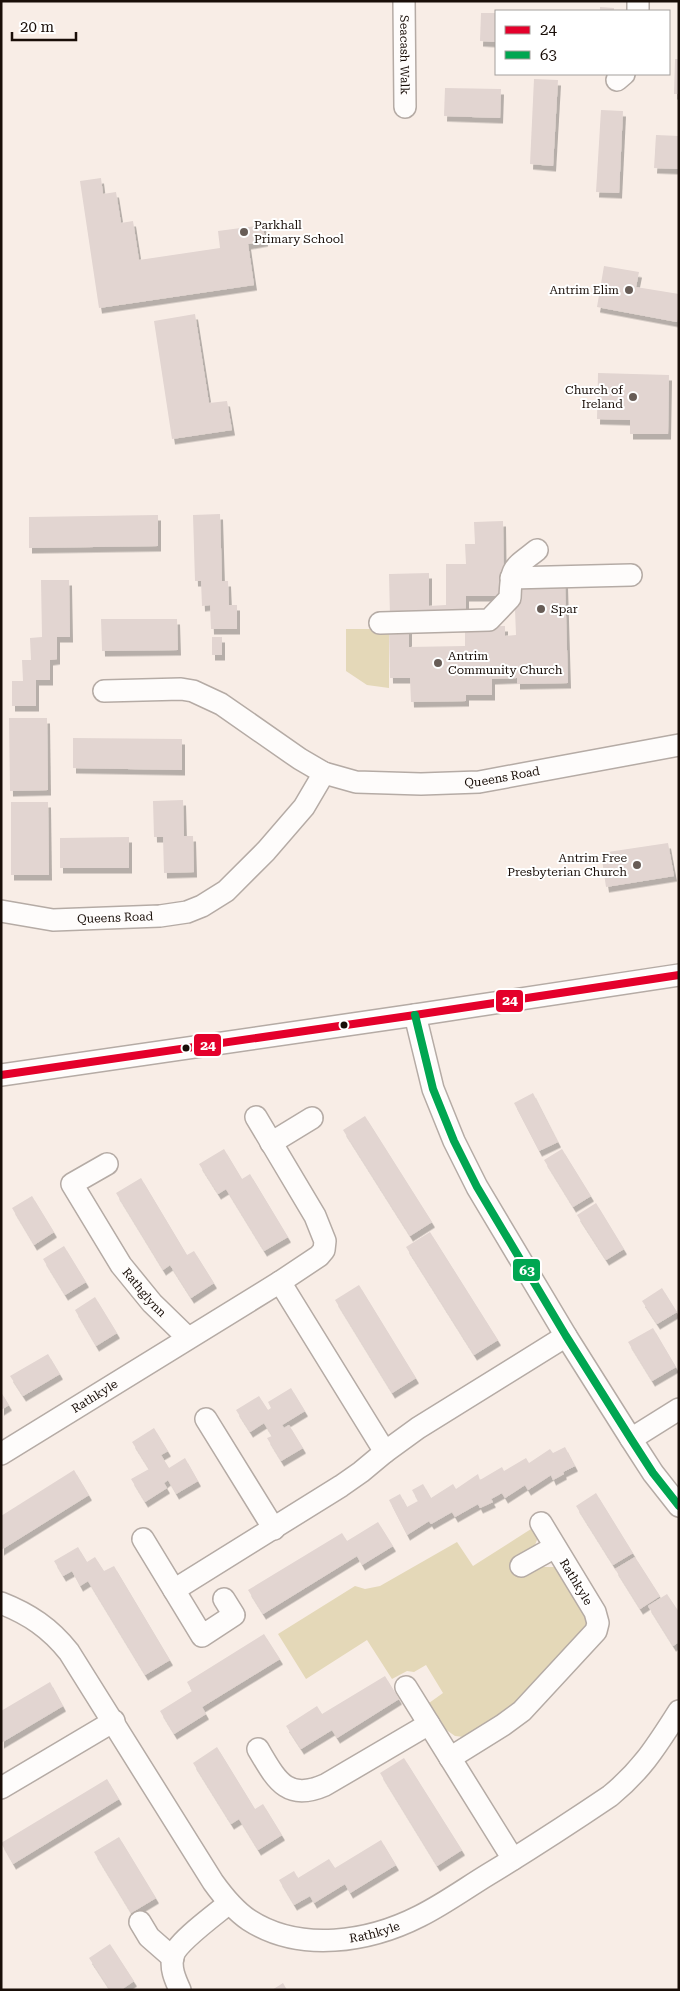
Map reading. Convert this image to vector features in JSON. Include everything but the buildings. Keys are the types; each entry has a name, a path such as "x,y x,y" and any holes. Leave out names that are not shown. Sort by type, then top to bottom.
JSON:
{"street":[{"name":"Seacash Walk","path":"404,1 404,108"},
{"path":"380,623 489,620 510,598 511,578 514,568 537,550"},
{"path":"511,578 630,575"},
{"name":"Queens Road","path":"104,691 181,689 193,691 221,704 300,759 324,773 356,782 386,784 479,782 679,746"},
{"name":"Queens Road","path":"1,911 53,920 160,916 187,912 209,903 240,879 295,818 312,795 324,773"},
{"path":"1,1075 415,1015 679,974"},
{"path":"415,1015 433,1089 454,1141 477,1187 566,1336 631,1439 653,1473 679,1506"},
{"path":"188,1338 280,1282 320,1256 324,1250 323,1232 315,1216 256,1116"},
{"path":"271,1143 312,1118"},
{"name":"Rathglynn","path":"106,1164 72,1184 125,1270 152,1303 188,1338"},
{"path":"280,1282 385,1452"},
{"path":"174,1590 362,1472 385,1452 418,1428 566,1336"},
{"name":"Rathkyle","path":"1,1454 188,1338"},
{"path":"631,1439 679,1409"},
{"path":"206,1419 274,1529"},
{"name":"Rathkyle","path":"450,1758 522,1711 596,1631 597,1616 541,1523"},
{"path":"142,1539 202,1636 234,1615 224,1598"},
{"name":"Rathkyle","path":"521,1566 555,1548"},
{"name":"Rathkyle","path":"1,1603 26,1613 48,1629 69,1652 114,1721 213,1882 229,1903 248,1920 284,1937 320,1941 347,1939 375,1934 421,1916 591,1809 627,1782 647,1760 679,1711"},
{"path":"406,1687 513,1859"},
{"path":"1,1788 114,1721"},
{"path":"258,1749 278,1780 293,1790 306,1792 325,1785 429,1724"},
{"path":"180,1990 174,1976 173,1958 178,1947 229,1903"},
{"path":"140,1922 149,1937 173,1958"}],"shaded area":[{"path":"346,629 389,629 389,688 367,685 346,671"},
{"path":"531,1529 535,1530 538,1537 534,1548 541,1567 554,1567 559,1571 589,1617 587,1628 508,1710 464,1737 455,1736 445,1729 429,1703 443,1693 426,1665 414,1672 407,1671 392,1679 367,1640 306,1679 278,1634 355,1586 365,1589 380,1586 457,1542 473,1566"}],"transit line":[{"name":"24","path":"1,1075 679,975"},
{"name":"63","path":"415,1015 433,1089 454,1141 477,1187 566,1336 631,1439 653,1473 679,1506"}],"place":[{"name":"Parkhall Primary School","path":"244,232"},
{"name":"Antrim Elim","path":"629,290"},
{"name":"Church of Ireland","path":"633,397"},
{"name":"Spar","path":"541,609"},
{"name":"Antrim Community Church","path":"438,663"},
{"name":"Antrim Free Presbyterian Church","path":"637,865"}]}
